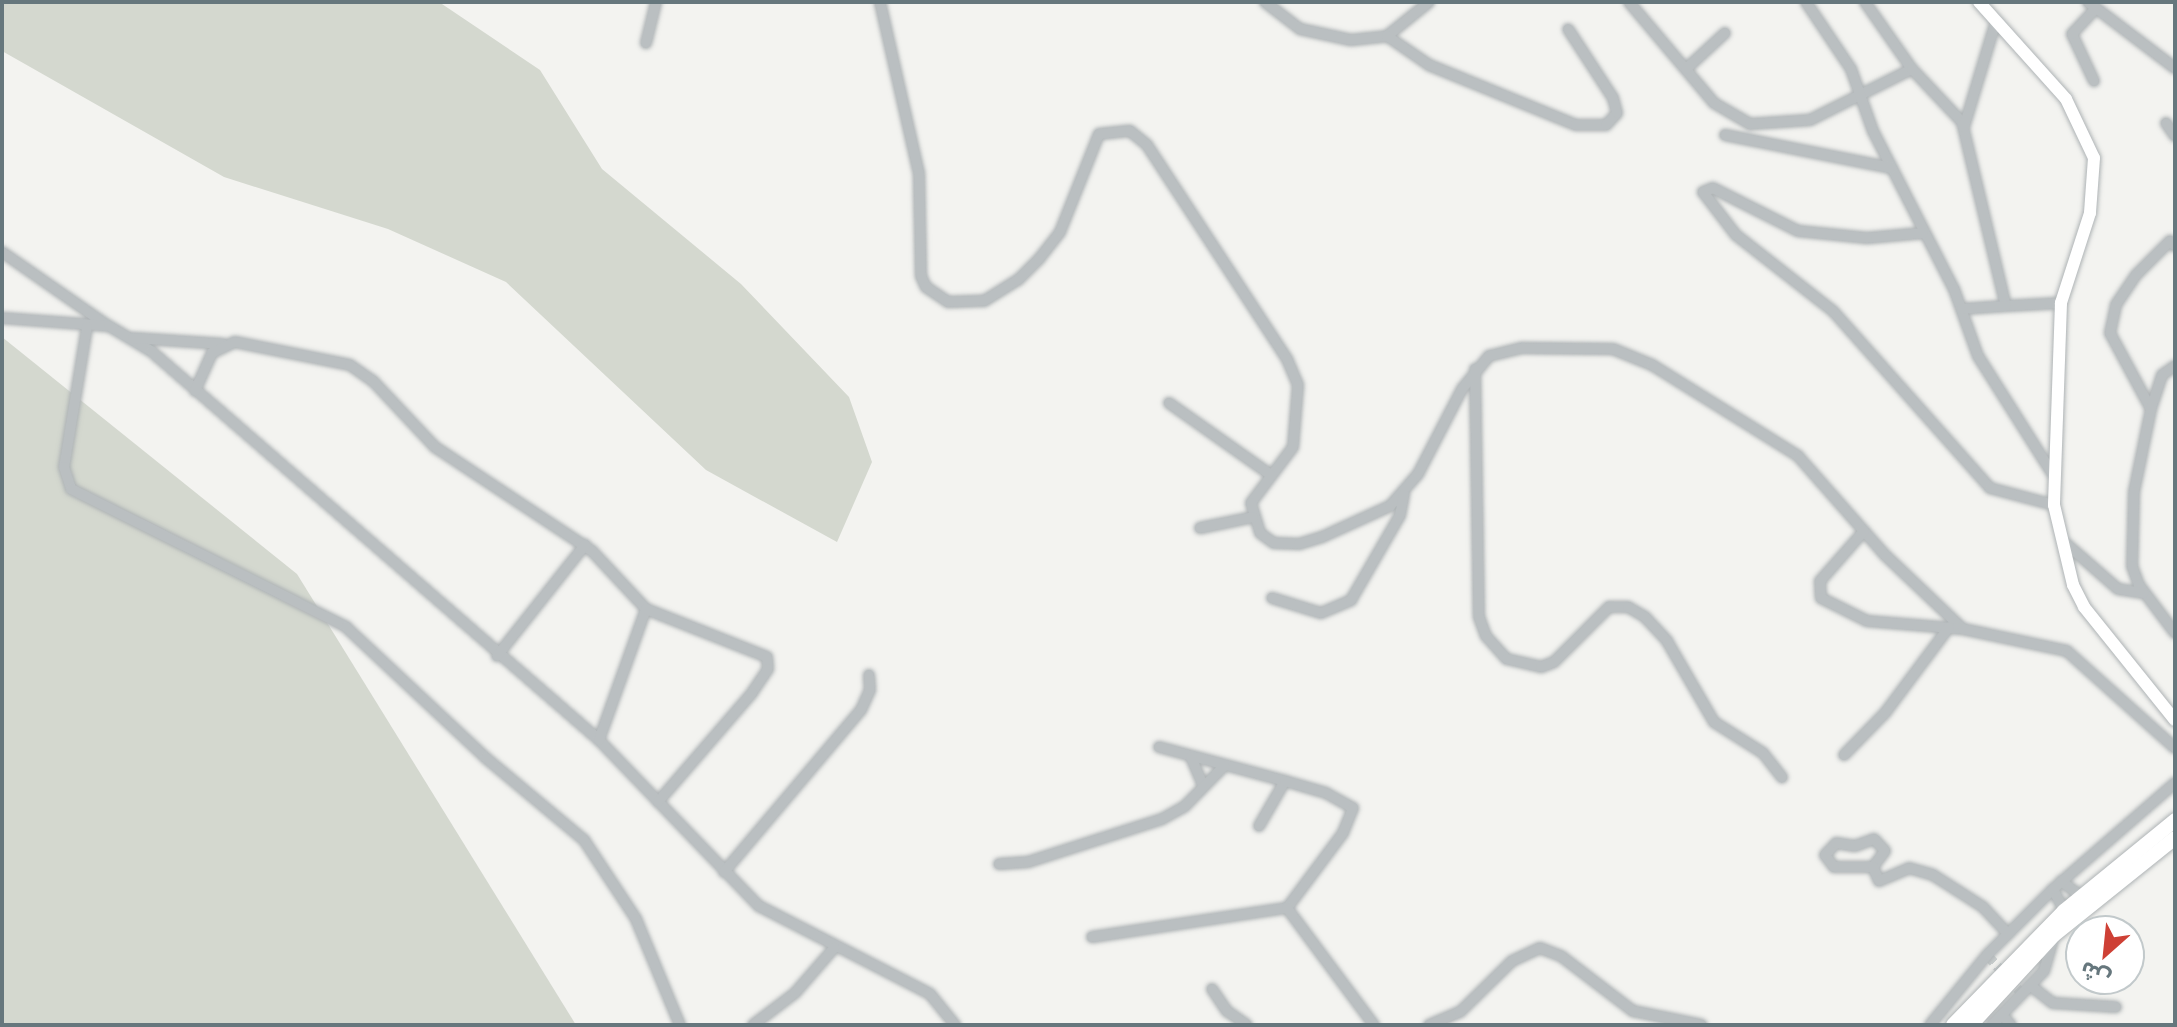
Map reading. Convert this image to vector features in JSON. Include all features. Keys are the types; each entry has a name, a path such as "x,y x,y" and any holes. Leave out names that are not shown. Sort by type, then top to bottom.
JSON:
{"highway":[{"path":"1953,1025 2064,911 2175,820"},
{"path":"1971,1025 2054,935 2175,838"}],"main road":[{"path":"1979,2 2066,99 2094,158 2090,213 2061,303 2054,505 2059,537 2084,607 2175,720"}],"street":[{"path":"646,43 656,2"},
{"path":"880,2 917,159 921,276 926,287 958,304 973,304 1003,292 1060,232 1099,134 1114,129 1139,136 1294,374 1300,397 1296,436 1289,458 1254,494 1253,517 1260,533 1274,543 1299,544 1351,526 1404,494"},
{"path":"1265,2 1285,22 1315,36 1351,40 1387,36 1429,2"},
{"path":"1629,2 1725,112 1750,124 1800,123 1912,69"},
{"path":"1806,2 1835,41 1860,92 1892,168 1962,309 1986,371 2054,476"},
{"path":"1865,2 1912,69 1964,127 2006,306"},
{"path":"2094,81 2072,34 2092,5 2175,68"},
{"path":"1964,127 1996,21"},
{"path":"1387,36 1441,69 1576,125 1606,125 1617,113 1613,98 1568,29"},
{"path":"1686,69 1725,33"},
{"path":"2166,123 2175,136"},
{"path":"1725,135 1892,168"},
{"path":"1923,233 1855,238 1798,231 1713,188 1703,192 1736,235 1833,311 1990,488 2032,504 2054,505"},
{"path":"2151,409 2112,342 2111,320 2136,275 2173,239"},
{"path":"2,252 109,326 133,338 195,391 497,656 599,740 724,872 777,919 930,994 955,1025"},
{"path":"1962,309 2061,303"},
{"path":"2,318 87,327 109,326"},
{"path":"87,327 64,467 71,489 346,627 486,758 584,840 636,919 680,1025"},
{"path":"133,338 314,354 350,365 373,381 435,447 585,545 646,609 759,651 769,662 752,693 658,802"},
{"path":"195,391 204,363 223,344"},
{"path":"1272,598 1321,613 1351,600 1400,515 1404,494 1475,369 1489,356 1522,348 1613,349 1634,357 1780,442 1814,469 1864,531 1963,629"},
{"path":"2175,366 2162,375 2151,409 2131,520 2132,566 2144,593 2175,633"},
{"path":"1475,369 1479,617 1486,636 1507,659 1541,667 1554,662 1609,607 1628,607 1667,641 1714,722 1763,753 1782,777"},
{"path":"1169,403 1271,475"},
{"path":"1200,528 1253,517"},
{"path":"1864,531 1820,581 1821,598 1867,621 1963,629 2075,654 2175,748"},
{"path":"2059,537 2118,589 2144,593"},
{"path":"497,656 585,545"},
{"path":"599,740 646,609"},
{"path":"1844,755 1885,713 1949,627"},
{"path":"724,872 861,710 870,690 869,675"},
{"path":"1092,937 1287,908 1354,812 1349,803 1285,781 1159,747"},
{"path":"1191,757 1203,785"},
{"path":"999,864 1028,862 1162,819 1185,806 1224,766"},
{"path":"1259,826 1285,781"},
{"path":"1930,1025 2008,934 2057,885 2175,783"},
{"path":"1874,839 1885,851 1873,867 1834,867 1826,852 1836,843 1855,846 1874,839"},
{"path":"1873,867 1879,881 1909,868 1933,875 1983,907 2008,934"},
{"path":"2057,885 2081,896"},
{"path":"2057,885 2064,911"},
{"path":"1287,908 1374,1025"},
{"path":"1992,1025 2044,971 2054,935"},
{"path":"753,1025 795,993 834,948"},
{"path":"1429,1025 1460,1012 1512,961 1540,948 1561,956 1633,1011 1702,1025"},
{"path":"2031,986 2053,1003 2116,1007"},
{"path":"1212,989 1227,1011 1247,1025"},
{"path":"2002,1015 2011,1025"}],"shaded area":[{"path":"2,2 439,2 540,70 602,169 741,284 849,397 872,462 837,542 706,470 506,282 388,229 224,177 2,51"},
{"path":"2,337 297,574 576,1025 2,1025"}],"tunnel":[{"path":"1987,955 2022,994"}]}
